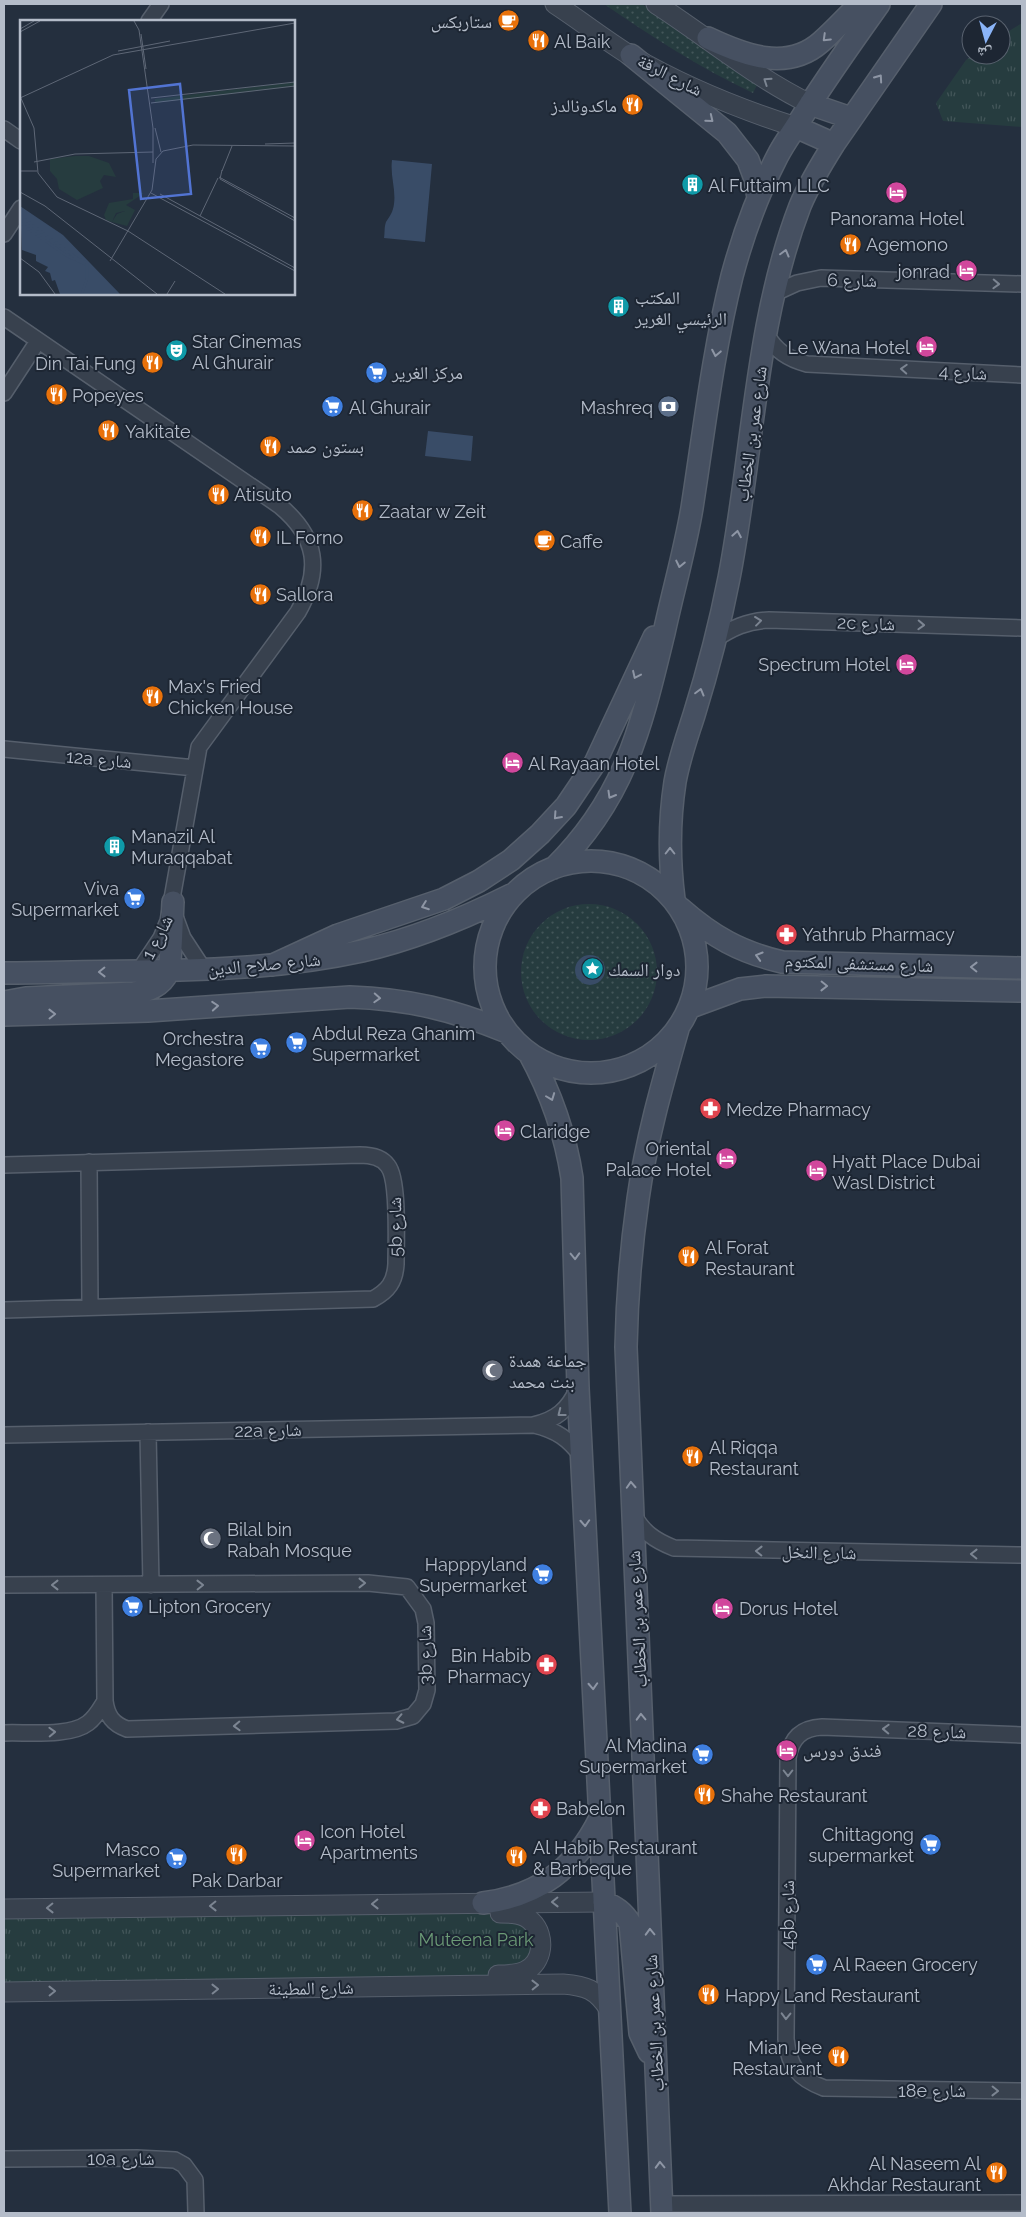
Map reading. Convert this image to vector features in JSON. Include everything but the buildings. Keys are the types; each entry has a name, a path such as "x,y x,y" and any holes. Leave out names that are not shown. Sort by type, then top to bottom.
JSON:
{"main road":[{"path":"708,38 740,53 759,58 779,59 797,56 810,51 821,42 860,4"},
{"path":"554,868 594,823 612,794 627,763 648,698 692,509 700,448 721,328 733,275 758,198 778,155 810,104 879,4"},
{"name":"شارع عمر بن الخطاب","path":"677,904 670,852 671,816 675,782 729,579 740,518 766,334 775,293 801,204 834,144 931,4"},
{"path":"630,55 727,133 748,160 755,179 758,198"},
{"path":"810,104 851,118"},
{"path":"796,127 834,144"},
{"path":"273,966 338,935 444,899 479,881 503,865 540,834 566,806 595,763 672,599"},
{"path":"580,862 606,862 631,869 654,881 677,904 698,964 691,1006 678,1029 655,1053 625,1068 592,1073 559,1068 529,1053 507,1032 494,1010 486,986 485,960 489,936 496,921 514,894 532,879 554,868 580,862"},
{"name":"شارع صلاح الدين","path":"4,973 204,970 273,966 319,960 408,938 451,923 514,894"},
{"path":"4,1002 26,998 144,992 155,987 169,971 173,902"},
{"name":"شارع مستشفى المكتوم","path":"677,904 702,928 727,943 754,955 782,962 1022,968"},
{"name":"شارع مستشفى المكتوم","path":"691,1006 715,996 740,989 766,986 1022,991"},
{"path":"4,1015 148,1011 350,997 382,998 432,1006 507,1032"},
{"name":"شارع عمر بن الخطاب","path":"662,2209 626,1346 632,1247 647,1149 678,1029"},
{"path":"529,1053 546,1084 559,1118 571,1170 578,1388 620,2213"},
{"path":"483,1903 506,1900 529,1893 549,1881 581,1851 600,1818"},
{"path":"604,1902 619,1910 630,1924 640,2033 648,2052 655,2060"}],"street":[{"path":"150,20 161,4"},
{"name":"شارع الرقة","path":"556,4 630,55 698,90 741,108 796,127"},
{"path":"656,4 708,38 770,83 810,104"},
{"path":"4,129 20,141"},
{"path":"4,234 20,210"},
{"name":"شارع 6","path":"775,293 797,283 821,278 1022,284"},
{"path":"4,316 38,341 4,393"},
{"name":"شارع 4","path":"766,334 773,346 782,354 807,364 1022,375"},
{"name":"شارع 1","path":"38,341 280,506 295,519 306,535 313,554 313,568 308,594 298,612 202,741 194,768 173,902 161,938 139,971"},
{"name":"2c شارع","path":"714,640 740,625 754,621 769,620 1022,628"},
{"name":"12a شارع","path":"4,749 194,768"},
{"name":"شارع 1","path":"173,902 176,921 182,938 204,970"},
{"name":"5b شارع","path":"4,1165 360,1155 377,1157 384,1161 393,1175 396,1264 391,1286 383,1294 373,1299 4,1310"},
{"path":"89,1162 90,1308"},
{"name":"22a شارع","path":"533,1425 548,1421 561,1414 572,1403 578,1388"},
{"name":"22a شارع","path":"4,1435 533,1425 548,1428 562,1435 582,1457"},
{"path":"148,1432 151,1585"},
{"name":"شارع النخل","path":"632,1512 641,1528 656,1541 674,1548 1022,1555"},
{"name":"3b شارع","path":"4,1585 368,1582 407,1587 423,1609 426,1623 428,1675 427,1690 423,1704 413,1716 396,1721 136,1729 118,1726 106,1711 105,1701 104,1585"},
{"path":"4,1733 74,1730 88,1724 98,1713 105,1701"},
{"name":"45b شارع","path":"822,1727 811,1727 794,1738 788,1758 786,2039 788,2056 796,2071 808,2082 824,2088 841,2089"},
{"name":"شارع 28","path":"822,1727 1022,1735"},
{"path":"4,1909 604,1902"},
{"path":"321,1987 358,1977 511,1975 526,1971 537,1960 542,1946 539,1931 532,1921 521,1914 435,1909 398,1904"},
{"name":"شارع المطينة","path":"4,1992 321,1987 582,1986 593,1991 609,2009"},
{"name":"18e شارع","path":"841,2089 1022,2091"},
{"name":"10a شارع","path":"4,2159 166,2158 175,2160 184,2165 195,2180 196,2213"},
{"path":"662,2209 828,2209 1022,2203"}],"green space":[{"path":"604,4 642,4 758,83 753,93 677,51"},
{"path":"1022,23 1022,127 943,121 936,103 963,65 1011,65 1011,30"},
{"path":"589,904 615,909 637,924 652,946 657,972 652,998 637,1020 615,1035 589,1040 563,1035 541,1020 526,998 521,972 526,946 541,924 563,909"},
{"name":"Muteena Park","path":"534,1901 535,1976 4,1984 4,1909"}],"water":[{"path":"392,160 432,164 425,242 384,238 385,224 394,204"},
{"path":"428,431 473,436 471,461 425,456"},
{"path":"590,955 601,959 605,970 601,981 590,985 579,981 575,970 579,959"}],"place":[{"name":"ستاربكس","path":"508,21"},
{"name":"Al Baik","path":"538,41"},
{"name":"ماكدونالدز","path":"633,105"},
{"name":"Al Futtaim LLC","path":"692,185"},
{"name":"Panorama Hotel","path":"897,193"},
{"name":"Agemono","path":"850,244"},
{"name":"jonrad","path":"966,271"},
{"name":"المكتب الرئيسي الغرير","path":"619,307"},
{"name":"Le Wana Hotel","path":"926,347"},
{"name":"Star Cinemas Al Ghurair","path":"176,351"},
{"name":"Din Tai Fung","path":"152,363"},
{"name":"مركز الغرير","path":"376,372"},
{"name":"Popeyes","path":"56,395"},
{"name":"Al Ghurair","path":"333,407"},
{"name":"Mashreq","path":"669,407"},
{"name":"Yakitate","path":"109,431"},
{"name":"بستون صمد","path":"271,446"},
{"name":"Atisuto","path":"218,494"},
{"name":"Zaatar w Zeit","path":"363,511"},
{"name":"IL Forno","path":"260,537"},
{"name":"Caffe","path":"544,541"},
{"name":"Sallora","path":"260,594"},
{"name":"Spectrum Hotel","path":"906,664"},
{"name":"Max's Fried Chicken House","path":"152,696"},
{"name":"Al Rayaan Hotel","path":"512,763"},
{"name":"Manazil Al Muraqqabat","path":"115,846"},
{"name":"Viva Supermarket","path":"135,898"},
{"name":"Yathrub Pharmacy","path":"786,934"},
{"name":"دوار السمك","path":"592,969"},
{"name":"Abdul Reza Ghanim Supermarket","path":"296,1043"},
{"name":"Orchestra Megastore","path":"260,1048"},
{"name":"Medze Pharmacy","path":"710,1109"},
{"name":"Claridge","path":"504,1131"},
{"name":"Oriental Palace Hotel","path":"727,1158"},
{"name":"Hyatt Place Dubai Wasl District","path":"816,1171"},
{"name":"Al Forat Restaurant","path":"689,1257"},
{"name":"جماعة همدة بنت محمد","path":"493,1370"},
{"name":"Al Riqqa Restaurant","path":"693,1457"},
{"name":"Bilal bin Rabah Mosque","path":"211,1539"},
{"name":"Happpyland Supermarket","path":"543,1574"},
{"name":"Lipton Grocery","path":"132,1606"},
{"name":"Dorus Hotel","path":"723,1608"},
{"name":"Bin Habib Pharmacy","path":"547,1665"},
{"name":"فندق دورس","path":"787,1750"},
{"name":"Al Madina Supermarket","path":"703,1755"},
{"name":"Shahe Restaurant","path":"705,1795"},
{"name":"Babelon","path":"540,1808"},
{"name":"Icon Hotel Apartments","path":"304,1841"},
{"name":"Chittagong supermarket","path":"930,1844"},
{"name":"Pak Darbar","path":"237,1855"},
{"name":"Al Habib Restaurant & Barbeque","path":"517,1857"},
{"name":"Masco Supermarket","path":"176,1859"},
{"name":"Al Raeen Grocery","path":"817,1964"},
{"name":"Happy Land Restaurant","path":"709,1995"},
{"name":"Mian Jee Restaurant","path":"838,2057"},
{"name":"Al Naseem Al Akhdar Restaurant","path":"997,2173"}]}
